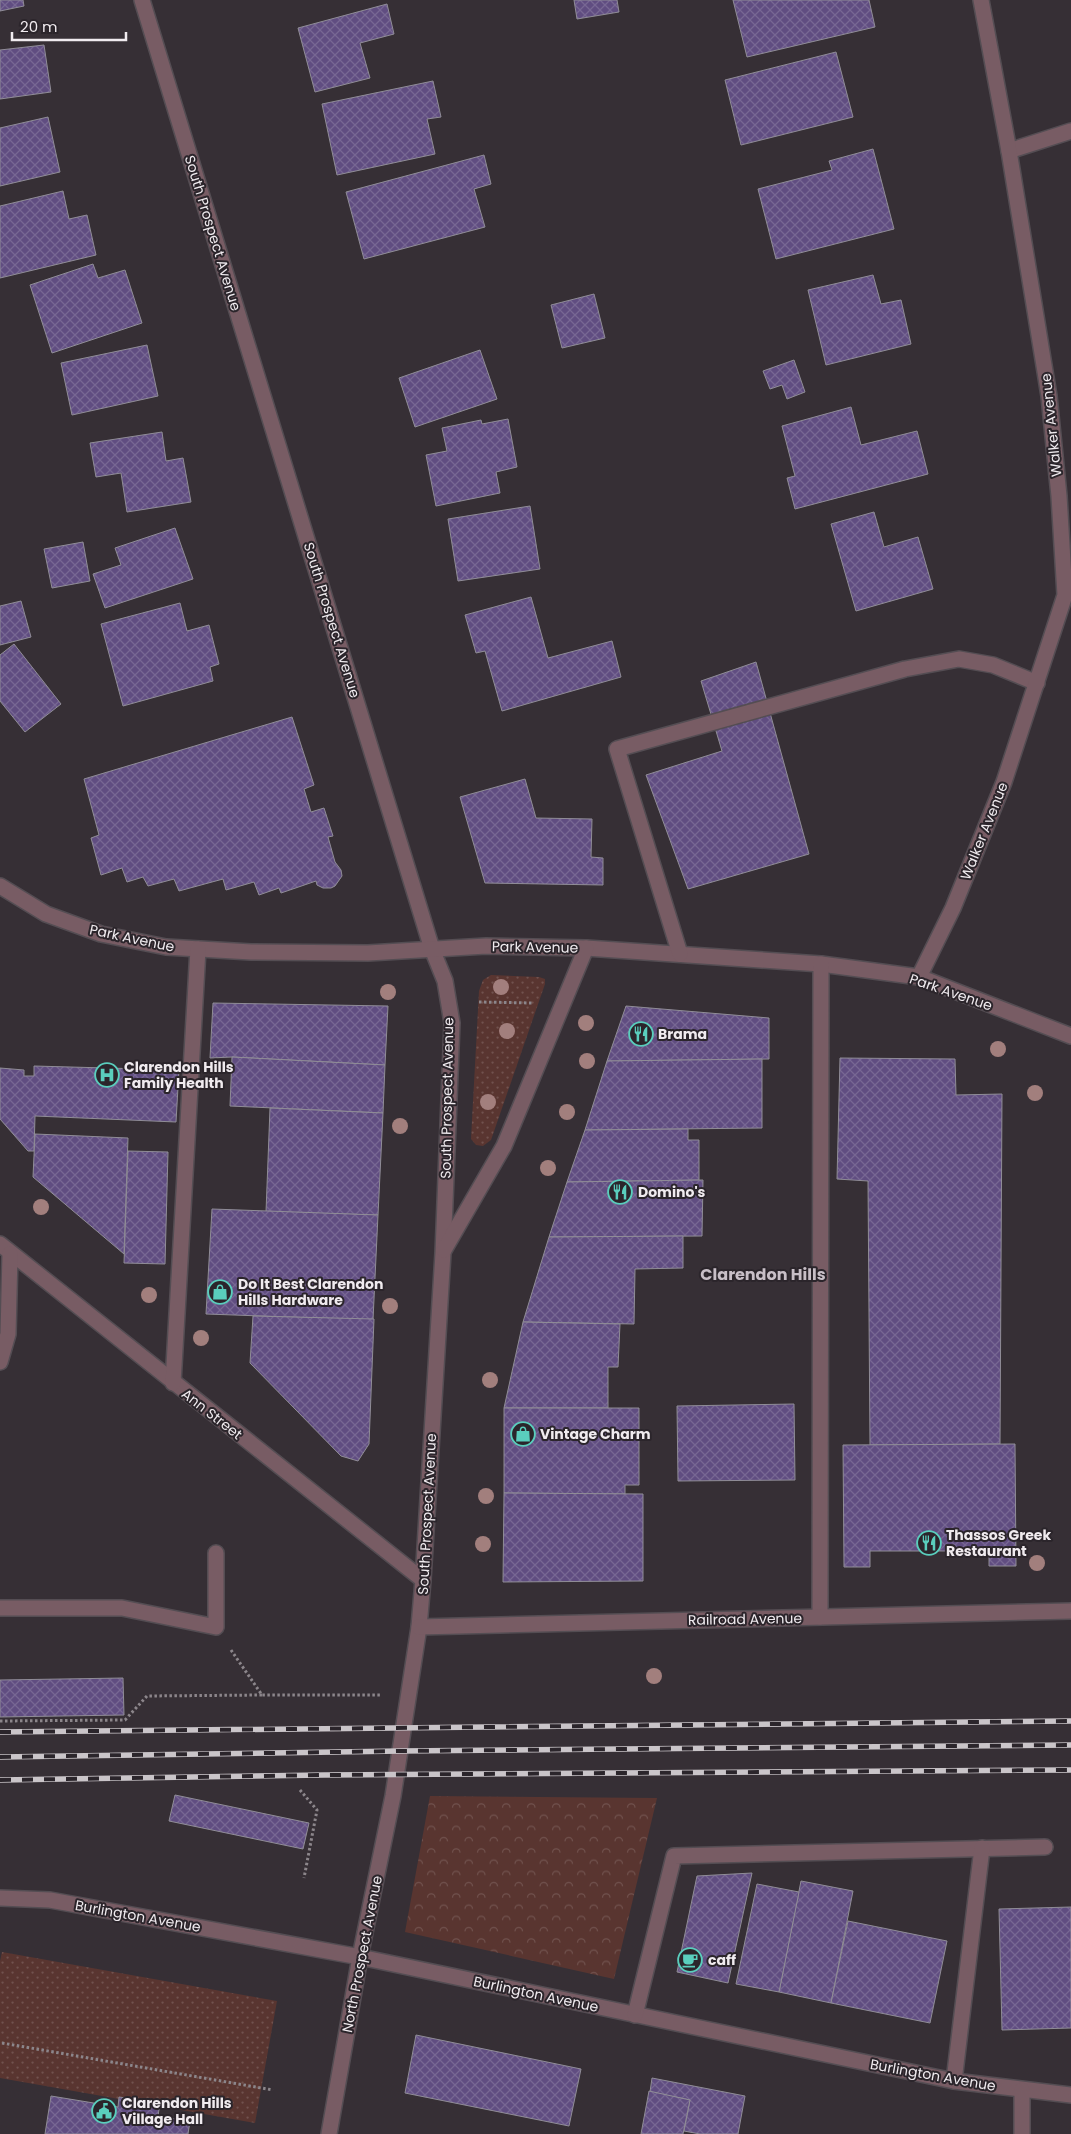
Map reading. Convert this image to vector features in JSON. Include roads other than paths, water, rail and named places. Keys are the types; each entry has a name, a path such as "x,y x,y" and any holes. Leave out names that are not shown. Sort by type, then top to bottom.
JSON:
{"street":[{"name":"South Prospect Avenue","path":"142,0 432,949 445,981 452,1023 443,1251 423,1580 419,1626 397,1775"},
{"name":"Walker Avenue","path":"919,977 953,908 1004,782 1068,594 1049,396 1009,151 980,0"},
{"path":"1009,151 1071,131"},
{"path":"680,954 616,749 905,669 959,659 993,665 1037,683"},
{"name":"Park Avenue","path":"0,886 46,914 102,934 166,947 368,953 486,946 586,948 821,964 919,977 1071,1036"},
{"name":"South Prospect Avenue","path":"443,1251 504,1146 586,948"},
{"path":"173,1383 198,949"},
{"path":"820,1617 821,964"},
{"path":"0,1362 8,1334 3,1252"},
{"name":"Ann Street","path":"3,1252 423,1580"},
{"path":"0,1608 122,1608 216,1627 216,1553"},
{"name":"Railroad Avenue","path":"419,1626 1071,1611"},
{"name":"North Prospect Avenue","path":"329,2134 360,1957 397,1775"},
{"path":"635,2015 674,1856 1045,1847"},
{"path":"954,2081 982,1848"},
{"name":"Burlington Avenue","path":"0,1898 50,1900 360,1957 954,2081 1071,2095"},
{"path":"1022,2090 1022,2134"}],"railway":[{"path":"0,1732 1071,1721"},
{"path":"0,1757 401,1751 1071,1745"},
{"path":"0,1780 324,1775 1071,1770"}],"place":[{"name":"Brama","path":"641,1034"},
{"name":"Clarendon Hills Family Health","path":"107,1075"},
{"name":"Domino's","path":"620,1192"},
{"name":"Do It Best Clarendon Hills Hardware","path":"220,1292"},
{"name":"Vintage Charm","path":"523,1434"},
{"name":"Thassos Greek Restaurant","path":"929,1543"},
{"name":"caff","path":"690,1960"},
{"name":"Clarendon Hills Village Hall","path":"104,2111"}],"district":[{"name":"Clarendon Hills","path":"763,1274"}]}
